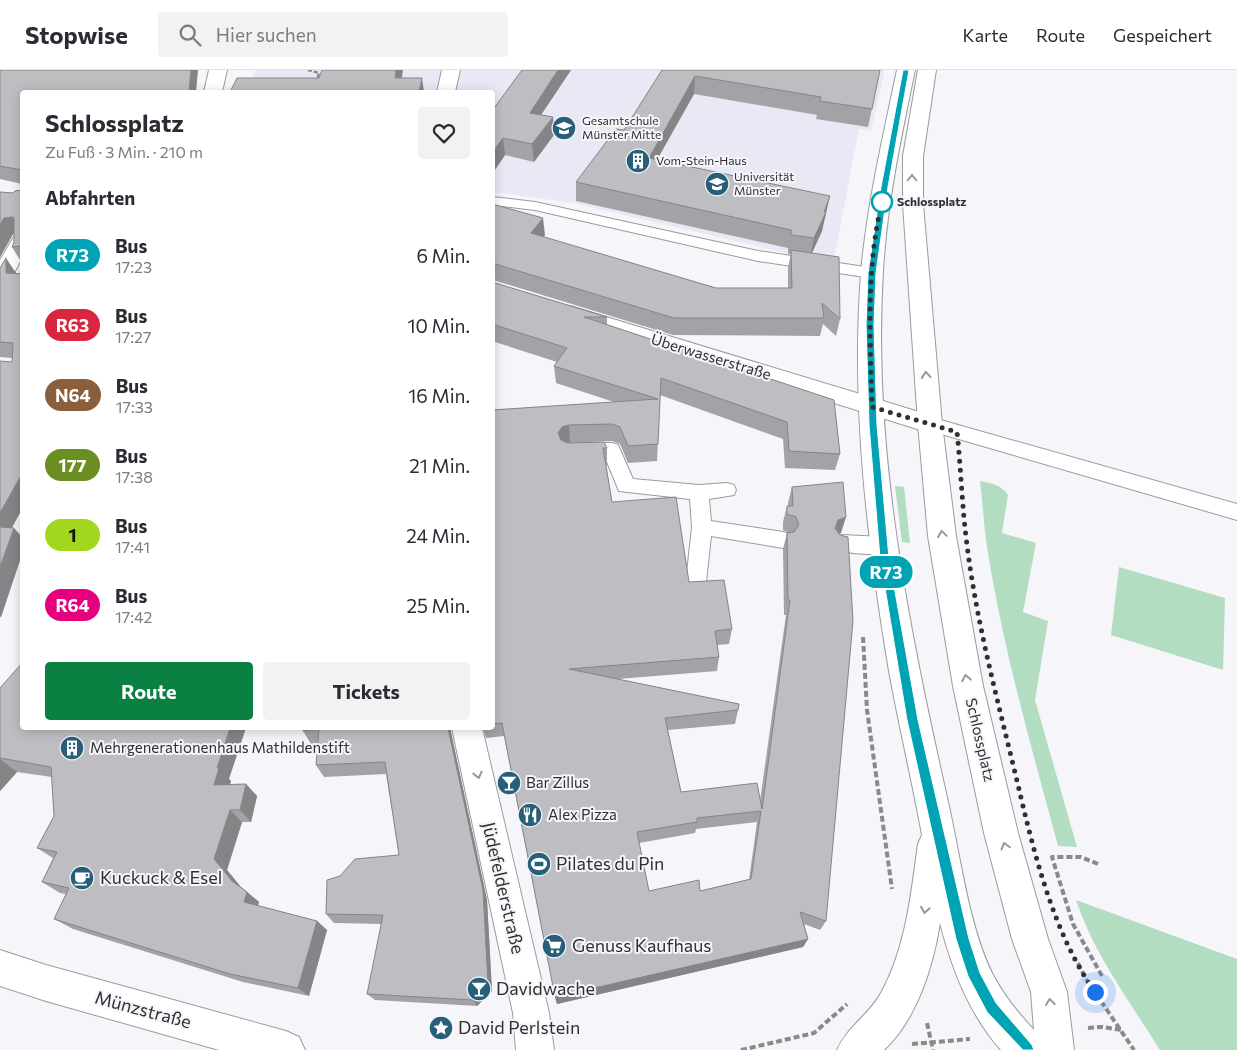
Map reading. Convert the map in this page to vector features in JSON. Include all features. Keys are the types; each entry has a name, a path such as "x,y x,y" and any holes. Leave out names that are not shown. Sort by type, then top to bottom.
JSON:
{"main road":[{"path":"213,90 218,70"},
{"path":"446,90 450,70"},
{"path":"906,70 888,167 872,273 870,325 872,407 883,545 901,662 963,939 974,976 991,1008 1027,1050"},
{"name":"Schlossplatz","path":"927,70 913,156 912,178 914,227 930,424 942,536 968,686 1004,842 1030,939 1049,992 1055,1050"},
{"path":"0,279 20,244"},
{"name":"Überwasserstraße","path":"548,306 930,424"},
{"name":"Jüdefelderstraße","path":"467,730 531,1013 535,1050"},
{"path":"856,1050 871,1038 884,1022 898,1000 912,968 921,933 937,828"},
{"name":"Münzstraße","path":"0,968 46,983 286,1050"}],"lane":[{"path":"495,201 535,206 758,256 872,273"},
{"path":"930,424 1237,512"},
{"path":"570,450 612,450 626,486 699,492 727,490"},
{"path":"696,582 702,527 699,492"},
{"path":"702,527 783,540"},
{"path":"842,544 883,545"}],"path":[{"path":"308,70 319,73 316,81"},
{"path":"1098,864 1081,857 1052,856 1073,924 1102,976"},
{"path":"1074,956 1086,980 1134,1050"},
{"path":"741,1050 814,1033 850,1002"},
{"path":"925,1018 933,1050"}],"shaded area":[{"name":"Universität Münster","path":"255,70 885,70 871,131 859,129 833,264 573,203 495,192 495,90 249,90"}],"green space":[{"path":"980,481 999,487 1008,495 1002,533 1036,543 1023,612 1048,621 1035,700 1077,847 1058,846 1029,737 1002,627 987,544"},
{"path":"895,486 904,487 910,543 902,542"},
{"path":"1119,567 1225,598 1223,670 1111,635"},
{"path":"1076,900 1237,959 1237,1050 1160,1050 1103,959 1092,939"}],"building":[{"path":"0,70 191,70 189,90 20,90 20,170 0,166"},
{"path":"322,70 396,70 395,78 422,78 419,90 231,90 237,78 319,78"},
{"path":"522,70 558,70 530,113 553,117 532,144 503,138 495,149 495,107"},
{"path":"662,70 880,70 872,109 820,101 821,97 695,76 649,158 830,196 824,212 826,212 814,238 791,235 791,230 576,182 616,129 624,130"},
{"path":"20,190 20,246 12,247 14,242 14,218 4,218 0,225 0,192 13,193"},
{"path":"495,205 543,218 531,233 716,288 792,288 791,250 839,257 840,319 822,303 824,318 674,318 495,264"},
{"path":"6,258 6,273 20,274 20,478 0,513 0,361 12,362 13,343 0,342 0,268"},
{"path":"495,283 607,317 584,317 834,400 840,454 789,451 787,422 661,378 658,444 628,446 620,427 612,424 569,425 562,427 558,433 561,440 568,443 604,442 607,448 603,448 612,502 676,497 689,582 724,580 732,629 715,631 719,657 569,669 739,704 738,710 665,718 681,792 757,783 762,809 790,600 788,600 787,533 794,532 799,525 796,517 787,514 787,506 793,506 792,487 843,482 846,517 838,520 835,528 840,535 848,537 853,621 826,921 800,912 808,939 555,997 502,723 495,724 495,410 658,399 554,366 567,348 495,325","holes":["761,811 751,879 700,891 699,880 649,891 637,832 697,822 697,818"]},
{"path":"0,527 14,528 0,567"},
{"path":"20,665 20,730 229,730 217,768 219,768 214,785 246,784 240,810 230,810 214,859 232,881 247,892 244,902 317,921 298,988 230,974 54,919 69,888 42,882 57,852 37,848 54,816 51,767 0,758 0,688"},
{"path":"319,730 448,730 483,890 488,984 473,1000 367,994 383,915 326,914 327,880 340,876 355,859 399,855 385,762 316,765"}],"bus line":[{"name":"R73","path":"906,70 884,187 872,273 870,325 873,425 884,558 901,662 913,720 963,939 974,976 991,1008 1027,1050"}],"place":[{"name":"Gesamtschule Münster Mitte","path":"564,128"},
{"name":"Vom-Stein-Haus","path":"638,161"},
{"name":"Universität Münster","path":"717,184"},
{"name":"Schlossplatz","path":"882,202"},
{"name":"Mehrgenerationenhaus Mathildenstift","path":"72,748"},
{"name":"Bar Zillus","path":"509,783"},
{"name":"Alex Pizza","path":"530,815"},
{"name":"Pilates du Pin","path":"539,864"},
{"name":"Kuckuck & Esel","path":"82,878"},
{"name":"Genuss Kaufhaus","path":"554,946"},
{"name":"Davidwache","path":"479,989"},
{"name":"David Perlstein","path":"441,1028"}],"route":[{"path":"882,202 872,273 870,325 872,407 957,432 967,545 986,655 1028,829 1059,924 1086,980 1095,992"}]}
